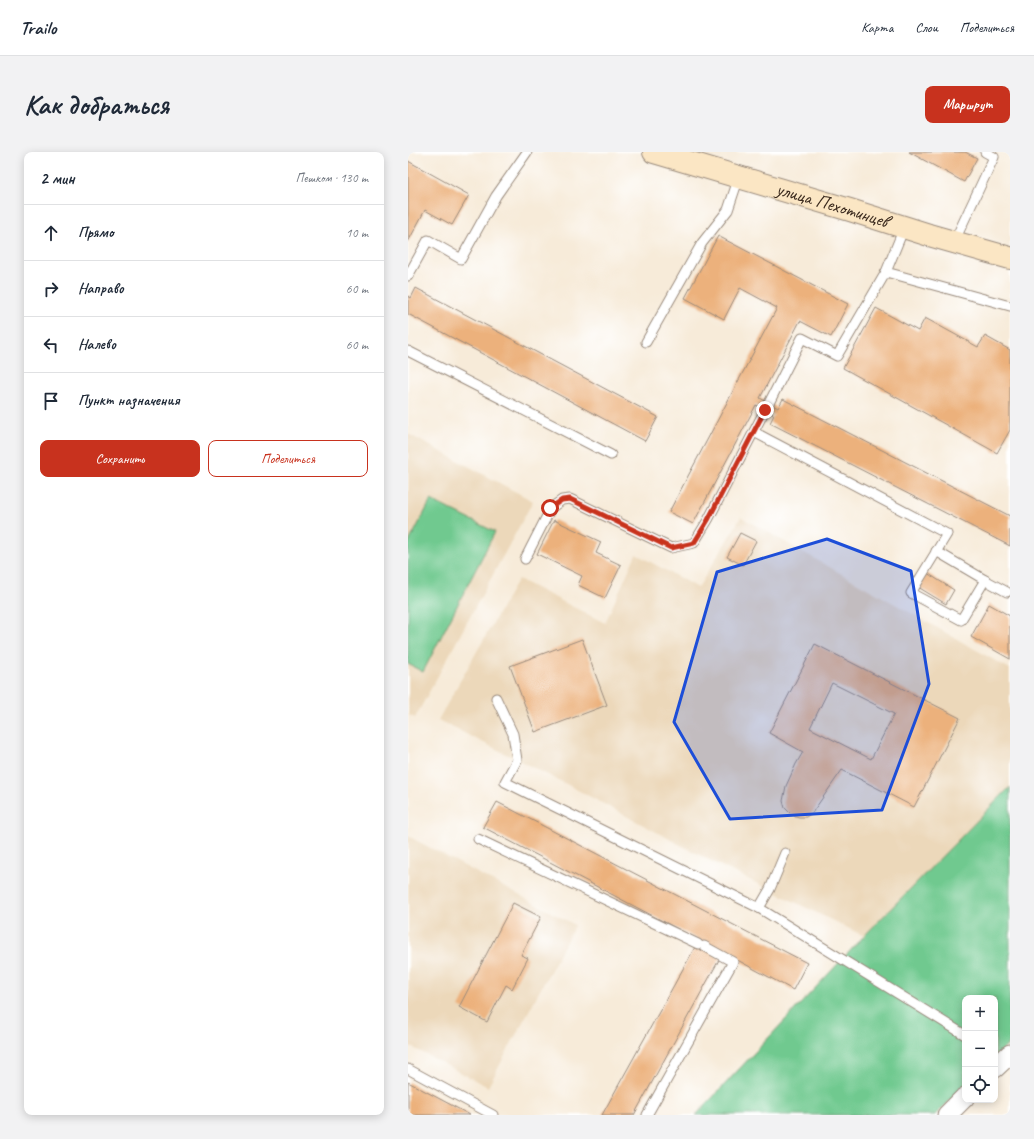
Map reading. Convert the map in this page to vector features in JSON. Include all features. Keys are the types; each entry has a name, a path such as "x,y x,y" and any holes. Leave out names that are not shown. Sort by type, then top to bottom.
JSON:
{"main road":[{"name":"улица Пехотинцев","path":"654,152 684,156 739,177 954,243 1010,258"}],"street":[{"path":"947,1115 962,1100"}],"lane":[{"path":"408,276 428,240 461,259 496,196 527,152"},
{"path":"954,243 994,157 985,152"},
{"path":"646,342 702,243 728,210 739,177"},
{"path":"525,559 550,508 562,500 570,499 671,548 694,543 708,520 802,338 837,356 886,272 904,228"},
{"path":"886,272 1010,306"},
{"path":"408,351 611,455"},
{"path":"754,432 947,534 911,593 961,620 985,580"},
{"path":"936,551 1006,592"},
{"path":"496,698 513,734 517,760 505,782 759,908 962,1033"},
{"path":"478,839 701,945 733,962 648,1115"},
{"path":"759,908 770,889 785,853"},
{"path":"408,1069 493,1115"}],"highlighted area":[{"path":"827,539 911,571 929,684 882,810 730,819 674,722 717,572"}],"shaded area":[{"path":"408,434 533,501 415,718 408,714"},
{"path":"741,517 1010,669 1010,787 864,936 707,859 570,786 438,720 518,579 605,623 636,554 698,588"},
{"path":"408,836 575,925 488,1087 408,1045"}],"green space":[{"path":"431,500 495,532 423,672 408,664 408,544"},
{"path":"1010,787 1010,1043 998,1054 998,995 962,995 962,1089 935,1115 696,1115 864,936"}],"building":[{"path":"909,152 965,152 977,158 964,182"},
{"path":"408,161 469,195 452,225 425,210 408,242"},
{"path":"718,236 848,304 831,337 800,321 760,398 778,408 783,399 1010,516 1010,546 770,423 774,415 756,405 693,524 669,512 777,308 740,288 724,319 685,298"},
{"path":"416,288 658,417 645,441 408,314 408,296 411,298"},
{"path":"876,308 918,331 925,318 978,347 985,336 1010,350 1010,430 997,453 843,368"},
{"path":"554,520 601,542 596,553 621,565 605,598 578,585 582,576 537,554"},
{"path":"740,533 756,541 743,565 727,557"},
{"path":"927,573 954,590 946,604 918,587"},
{"path":"989,604 1010,616 1010,659 971,637"},
{"path":"582,639 607,705 535,732 510,666"},
{"path":"815,644 960,718 914,807 842,770 812,813 806,817 792,815 785,808 783,801 786,786 803,752 769,733","holes":["832,683 894,714 871,759 810,728"]},
{"path":"497,802 807,963 793,990 704,942 720,958 634,1115 602,1115 699,940 483,827"},
{"path":"513,903 541,917 521,955 528,958 512,989 506,985 487,1022 459,1007"},
{"path":"408,1082 470,1115 412,1115 408,1113"}],"route":[{"path":"550,508 562,500 570,499 671,548 694,543 708,520 765,410"}]}
